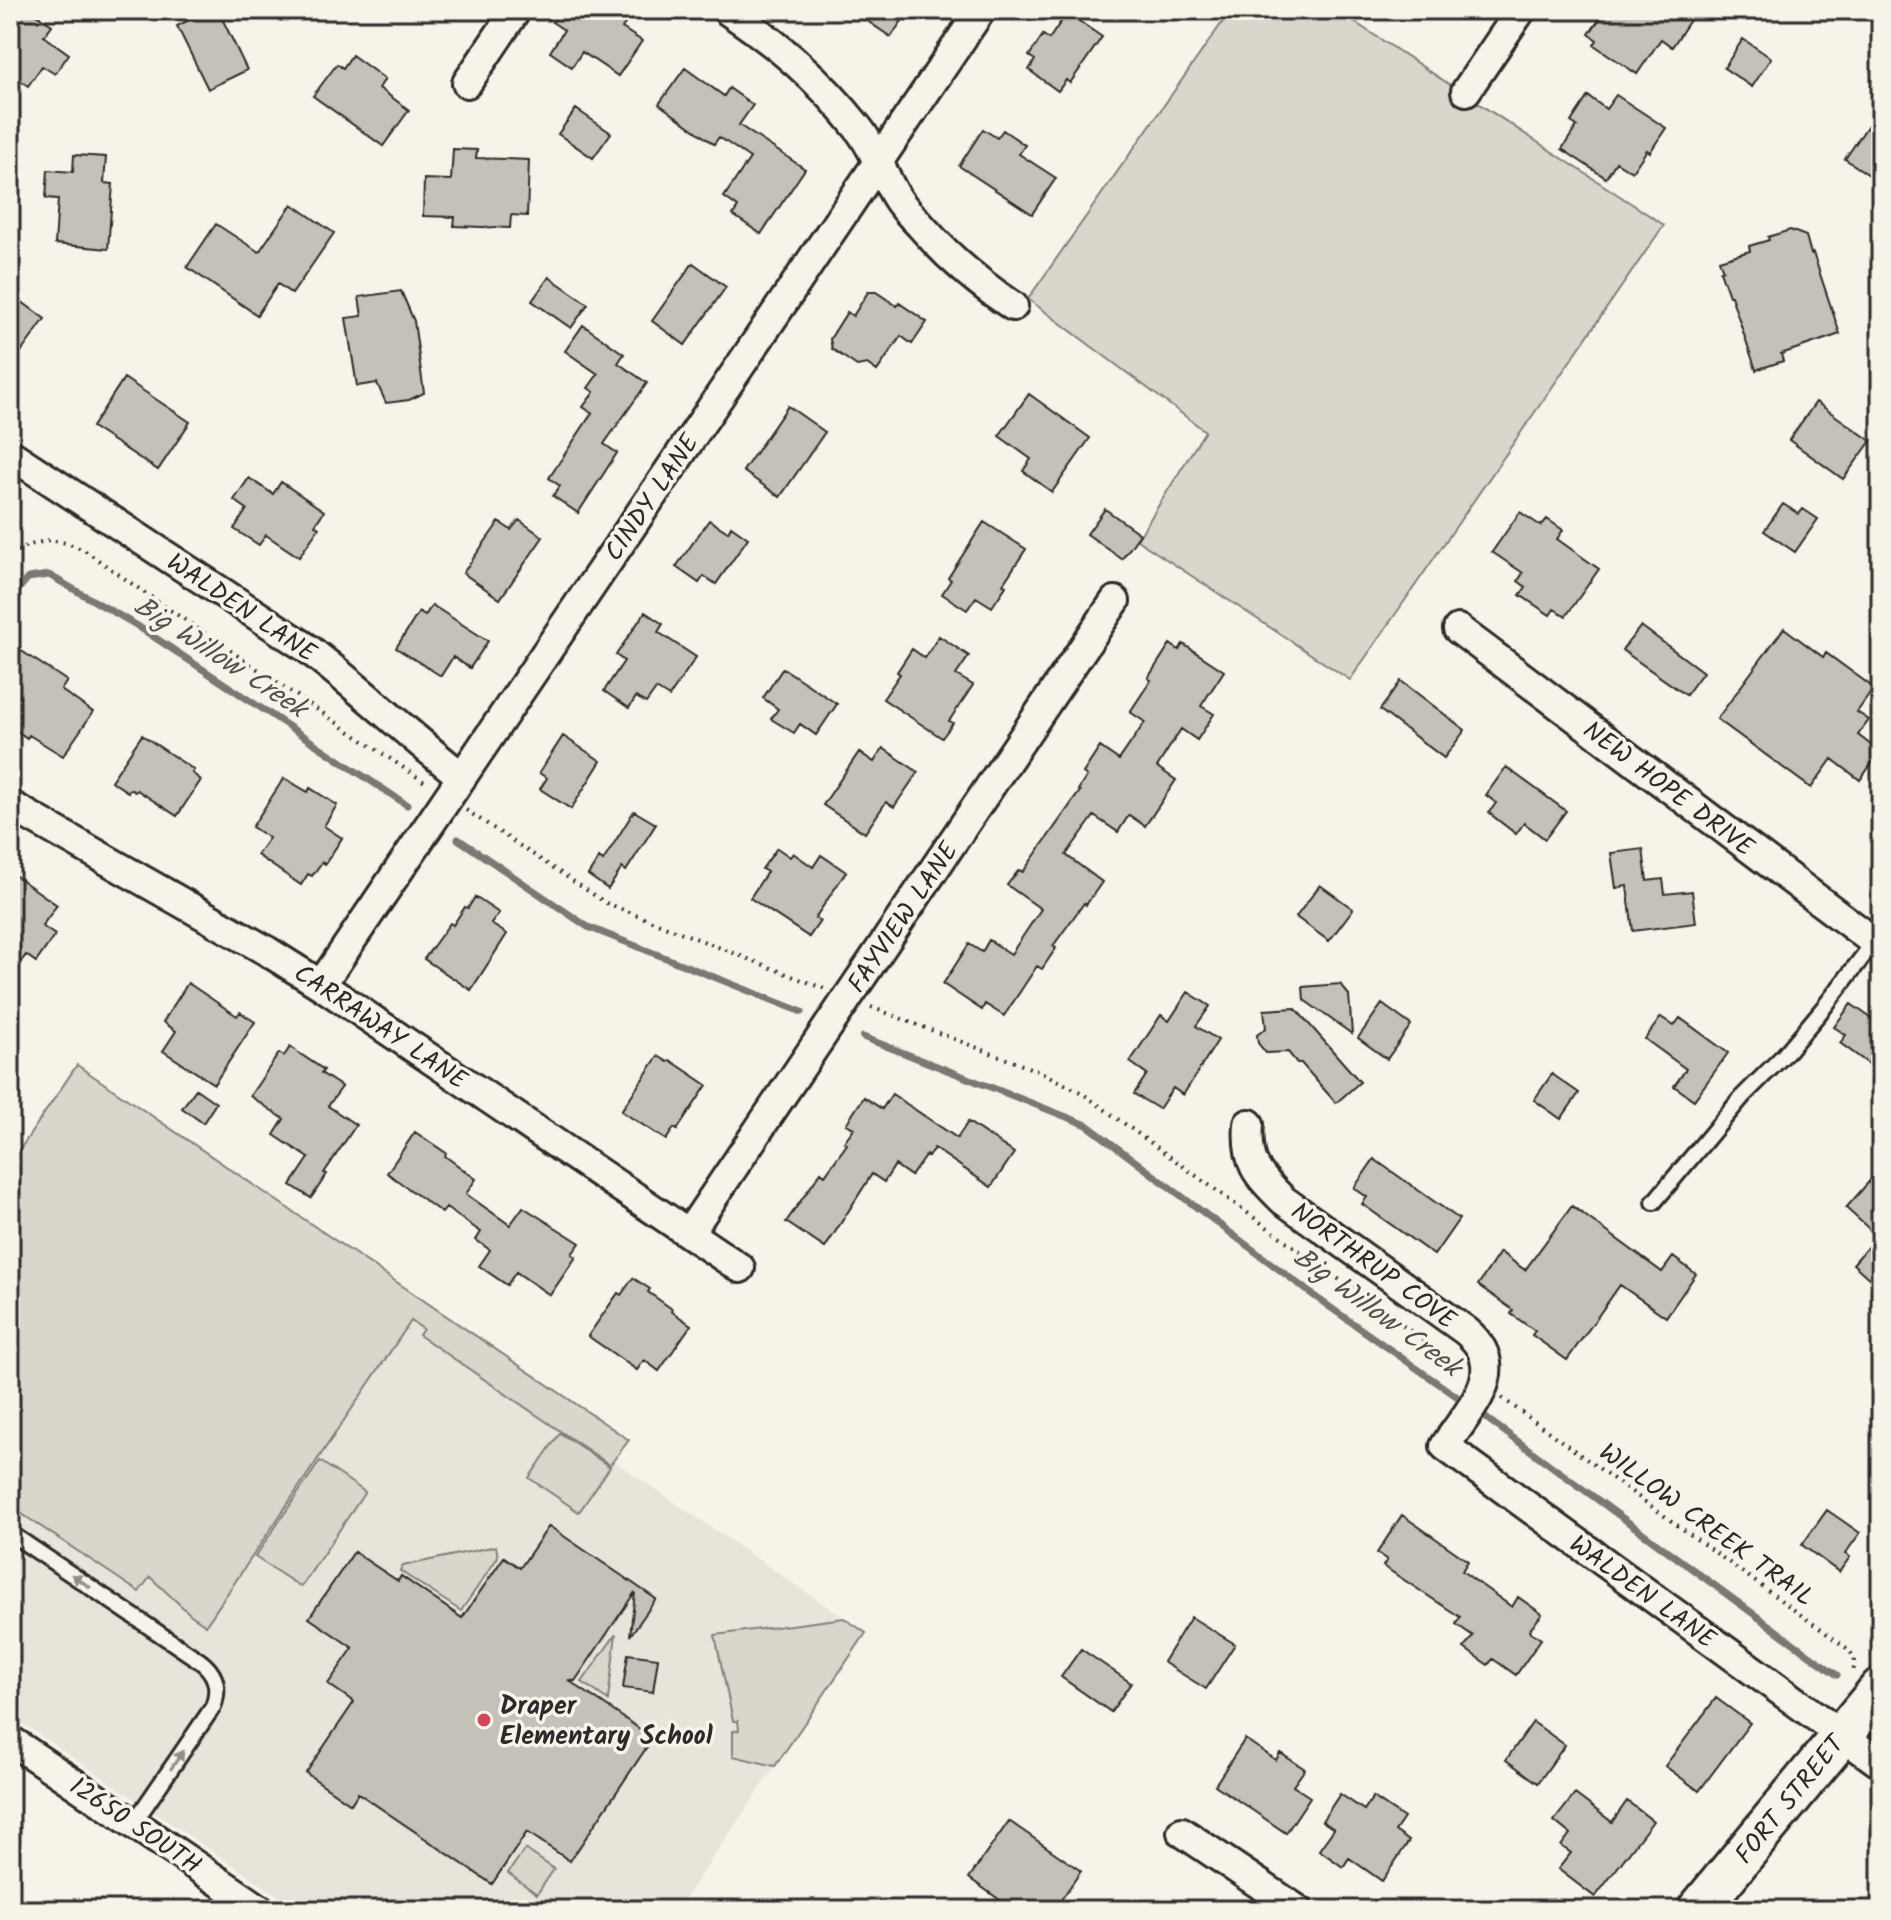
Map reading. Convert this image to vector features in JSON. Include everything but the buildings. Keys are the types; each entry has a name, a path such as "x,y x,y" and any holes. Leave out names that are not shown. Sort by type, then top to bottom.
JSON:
{"street":[{"path":"467,83 516,10"},
{"path":"727,10 788,54 816,80 861,131 898,200 947,255 1013,306"},
{"name":"CINDY LANE","path":"321,985 981,10"},
{"path":"1466,91 1521,10"},
{"name":"WALDEN LANE","path":"10,454 307,648 462,777"},
{"name":"FAYVIEW LANE","path":"689,1233 1115,601"},
{"name":"NEW HOPE DRIVE","path":"1458,629 1877,944"},
{"name":"CARRAWAY LANE","path":"10,805 321,985 740,1268"},
{"name":"NORTHRUP COVE","path":"1249,1124 1247,1145 1253,1166 1266,1183 1283,1200 1475,1339 1486,1360 1490,1393"},
{"name":"WALDEN LANE","path":"1490,1393 1450,1439 1881,1764"},
{"name":"FORT STREET","path":"1698,1910 1841,1735 1867,1680"},
{"name":"12650 SOUTH","path":"10,1740 261,1910"},
{"path":"1182,1832 1298,1910"}],"lane":[{"path":"1654,1202 1877,944"},
{"path":"10,1533 200,1661 213,1674 217,1691 213,1707 133,1824"}],"path":[{"path":"10,555 26,546 49,540 84,550 431,787"},
{"path":"462,808 606,903 831,991"},
{"path":"863,1004 1043,1073 1082,1093 1462,1369"},
{"name":"WILLOW CREEK TRAIL","path":"1490,1393 1848,1649 1867,1680"}],"shaded area":[{"path":"1231,10 1336,10 1664,225 1350,680 1137,540 1205,431 1028,299"},
{"path":"77,1065 629,1440 614,1461 866,1633 677,1910 299,1910 10,1715 10,1164"},
{"path":"77,1065 629,1440 610,1465 419,1335 423,1329 411,1321 206,1625 150,1577 139,1592 10,1506 10,1164"},
{"path":"560,1433 610,1467 579,1512 529,1478"},
{"path":"320,1461 365,1492 301,1587 255,1557"},
{"path":"496,1546 498,1557 461,1611 400,1571 403,1566"},
{"path":"844,1618 866,1633 775,1766 733,1756 733,1731 739,1730 738,1721 733,1721 715,1635"},
{"path":"616,1634 608,1700 582,1682"},
{"path":"525,1849 554,1869 537,1894 508,1873"}],"waterway":[{"name":"Big Willow Creek","path":"10,599 28,578 49,575 136,625 407,805"},
{"name":"Big Willow Creek","path":"458,839 588,927 802,1012"},
{"name":"Big Willow Creek","path":"863,1037 1087,1125 1317,1298 1466,1403"},
{"name":"Big Willow Creek","path":"1475,1410 1837,1675"}],"place":[{"name":"Draper Elementary School","path":"484,1720"}]}
